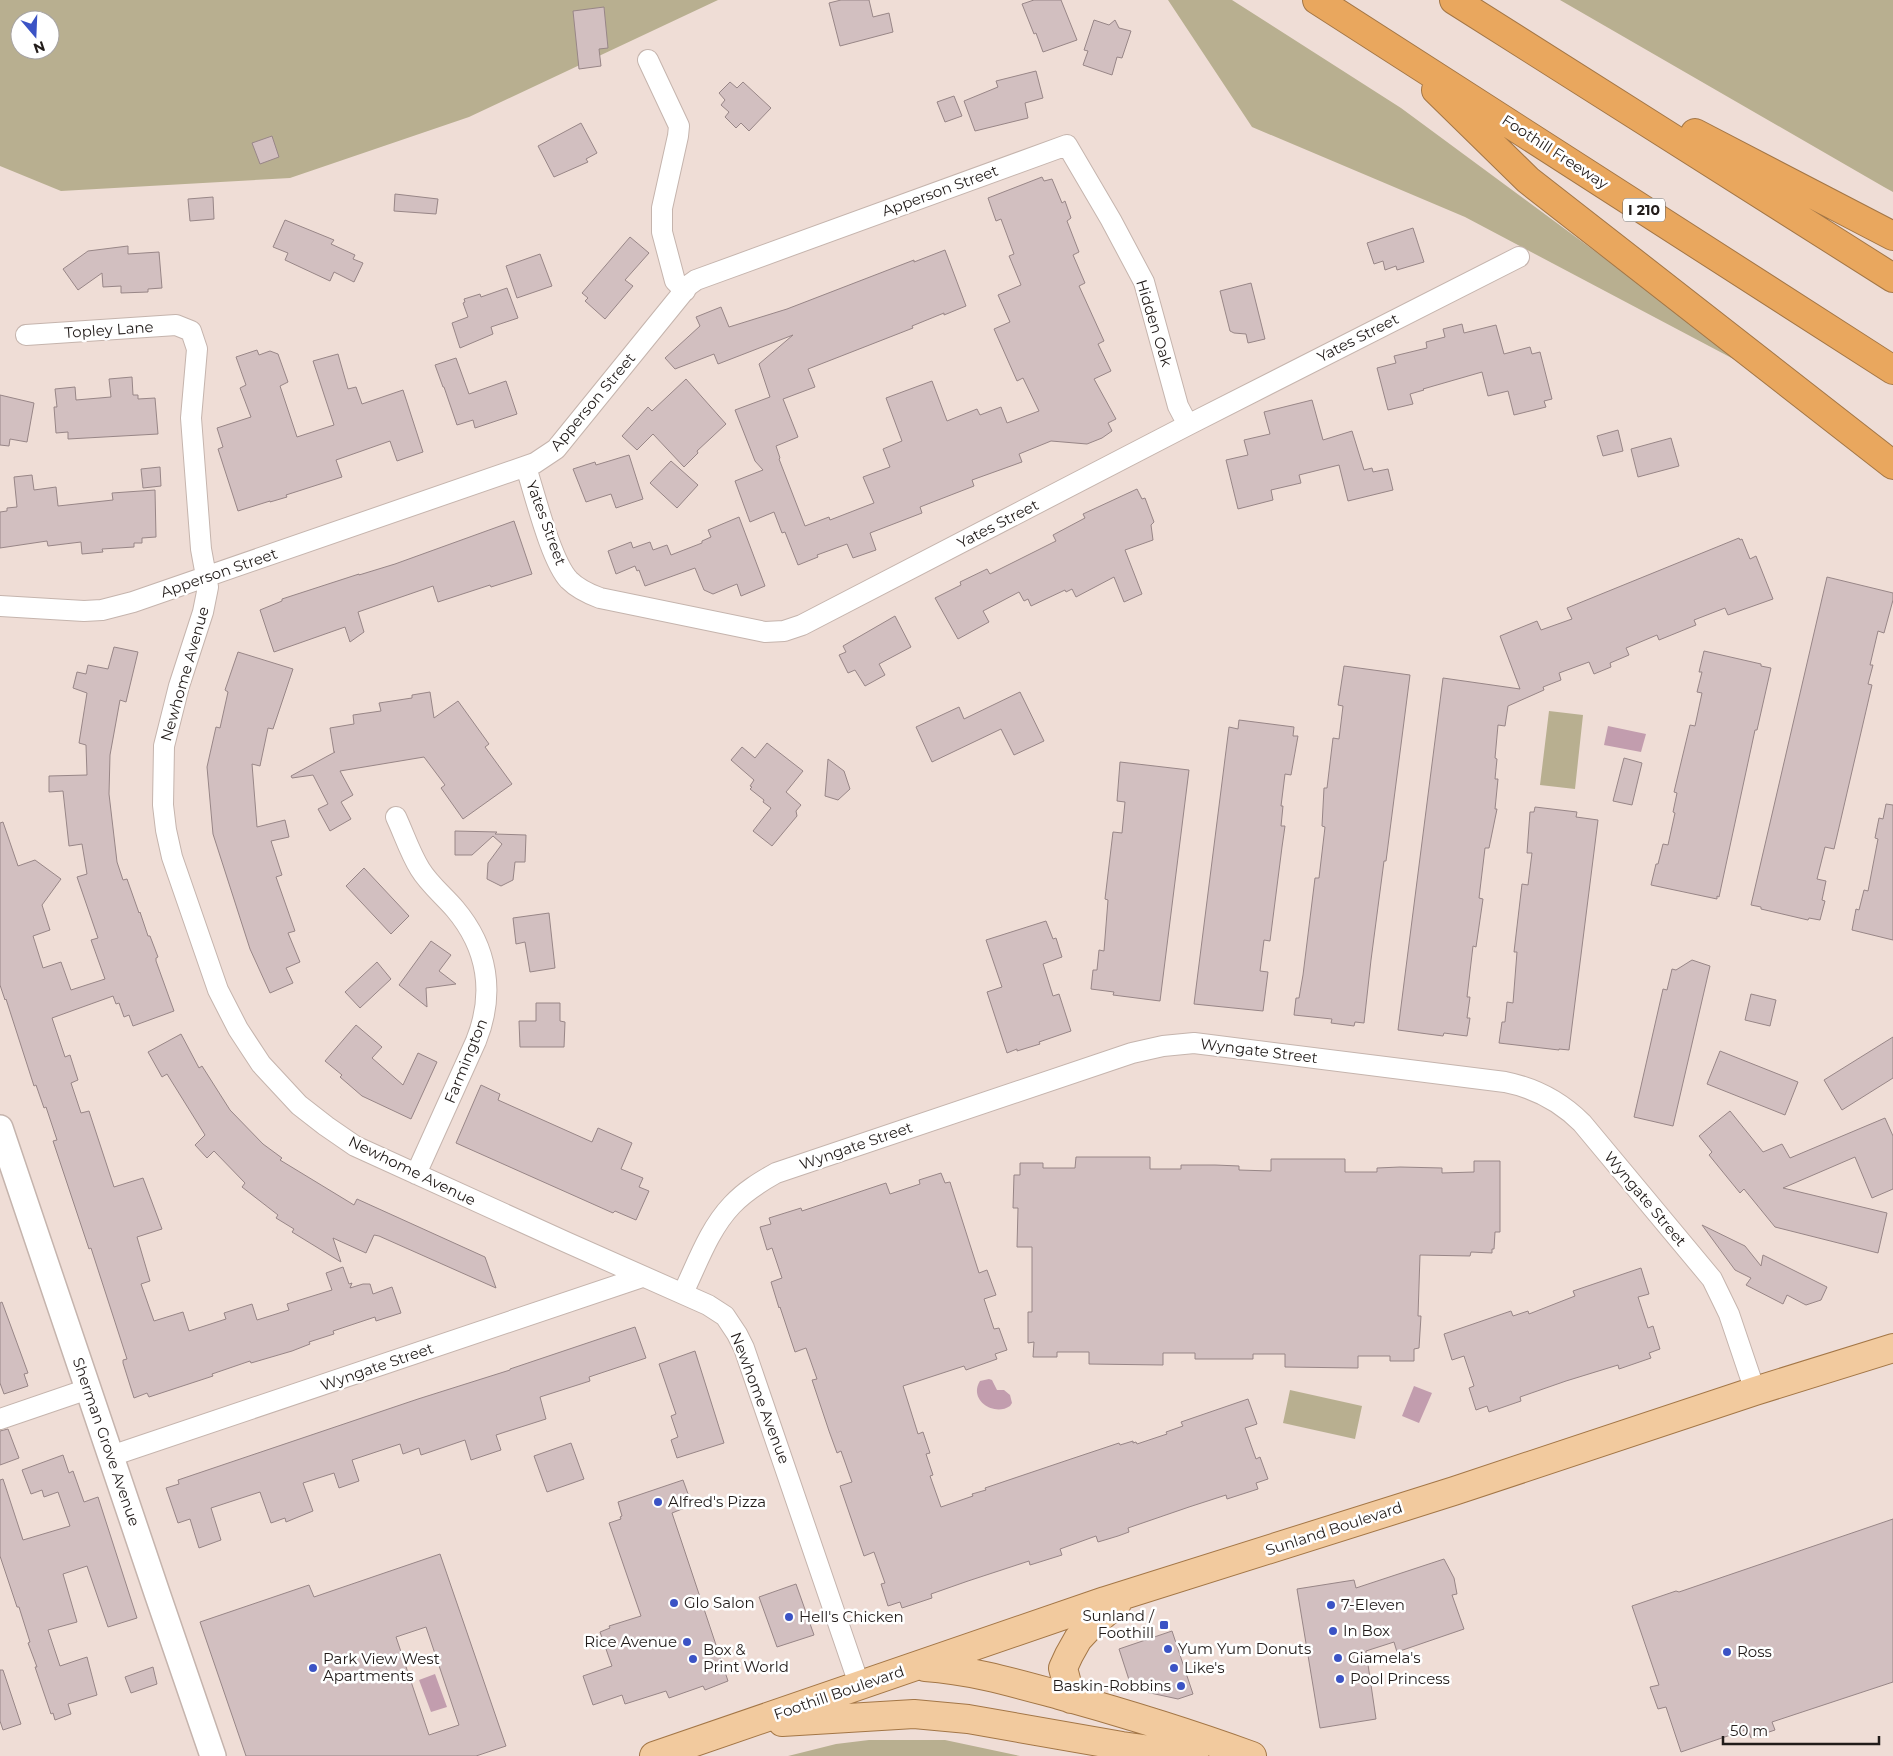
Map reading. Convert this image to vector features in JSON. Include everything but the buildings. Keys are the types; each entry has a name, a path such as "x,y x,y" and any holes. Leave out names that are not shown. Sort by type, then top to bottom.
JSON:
{"highway":[{"name":"Foothill Freeway","path":"1317,0 1893,370"},
{"path":"1455,0 1709,141 1893,236"},
{"path":"1455,0 1893,278"},
{"path":"1396,50 1528,180 1893,465"}],"main road":[{"name":"Sunland Boulevard","path":"1754,1391 1893,1328"},
{"name":"Sunland Boulevard","path":"914,1667 1127,1594 1445,1494 1754,1391 1893,1348"},
{"path":"1071,1698 1063,1668 1069,1655 1078,1639 1091,1625 1127,1594"},
{"name":"Foothill Boulevard","path":"654,1756 859,1684 914,1667 953,1669 979,1674 1071,1698 1138,1717 1252,1756"},
{"name":"Foothill Boulevard","path":"743,1725 853,1716 914,1714 968,1718 1122,1746 1194,1756"}],"street":[{"path":"648,60 679,126 661,220 674,282 685,291"},
{"name":"Apperson Street","path":"0,606 84,611 102,610 133,602 526,467 542,460 556,448 689,285 703,277 1068,145"},
{"name":"Hidden Oak","path":"1068,145 1144,282 1178,406 1188,426"},
{"name":"Yates Street","path":"526,467 558,563 575,586 600,598 765,632 784,631 802,626 1519,257"},
{"name":"Topley Lane","path":"26,335 176,324 190,331"},
{"name":"Newhome Avenue","path":"190,331 197,349 191,418 201,550 208,587 179,686 164,746 163,805 170,848 218,990 238,1028 261,1064 299,1105 355,1146 718,1310 732,1325 744,1348 859,1684"},
{"name":"Farmington","path":"396,817 420,870 464,921 476,942 486,972 488,994 480,1033 416,1174"},
{"name":"Wyngate Street","path":"683,1294 710,1237 726,1212 753,1187 776,1173 1132,1053 1163,1046 1194,1043 1505,1082 1520,1085 1552,1098 1582,1123 1712,1280 1729,1314 1754,1391"},
{"name":"Sherman Grove Avenue","path":"0,1128 213,1756"},
{"name":"Wyngate Street","path":"111,1456 642,1277"},
{"path":"0,1419 88,1389"}],"shaded area":[{"path":"0,0 718,0 469,117 290,178 61,191 0,166"},
{"path":"1168,0 1232,0 1401,108 1760,373 1465,217 1252,127"},
{"path":"1560,0 1893,0 1893,192 1884,187"},
{"path":"1549,711 1583,715 1575,789 1540,785"},
{"path":"1608,726 1646,734 1641,752 1604,745"},
{"path":"992,1380 997,1390 1004,1390 1010,1395 1012,1403 1010,1406 1004,1409 990,1408 980,1400 977,1388 980,1381"},
{"path":"1414,1386 1432,1393 1419,1423 1402,1416"},
{"path":"1290,1390 1362,1406 1355,1439 1283,1423"},
{"path":"435,1674 447,1707 431,1712 419,1680"},
{"path":"869,1740 945,1740 1020,1756 788,1756 836,1744"}],"place":[{"name":"Alfred's Pizza","path":"658,1502"},
{"name":"Glo Salon","path":"674,1603"},
{"name":"7-Eleven","path":"1331,1605"},
{"name":"Hell's Chicken","path":"789,1617"},
{"name":"Sunland / Foothill","path":"1164,1625"},
{"name":"In Box","path":"1333,1631"},
{"name":"Rice Avenue","path":"687,1642"},
{"name":"Yum Yum Donuts","path":"1168,1649"},
{"name":"Ross","path":"1727,1652"},
{"name":"Giamela's","path":"1338,1658"},
{"name":"Box & Print World","path":"693,1659"},
{"name":"Park View West Apartments","path":"313,1668"},
{"name":"Like's","path":"1174,1668"},
{"name":"Pool Princess","path":"1340,1679"},
{"name":"Baskin-Robbins","path":"1181,1686"}]}
